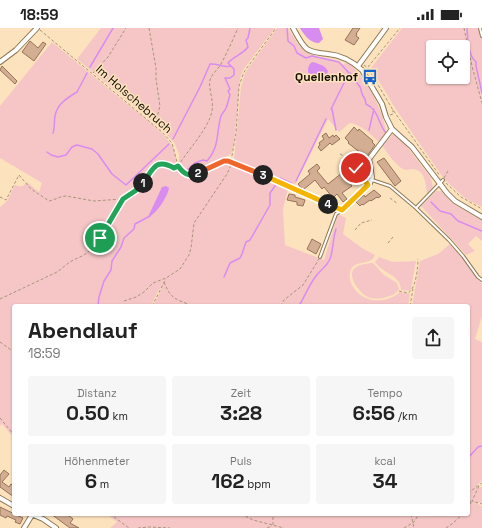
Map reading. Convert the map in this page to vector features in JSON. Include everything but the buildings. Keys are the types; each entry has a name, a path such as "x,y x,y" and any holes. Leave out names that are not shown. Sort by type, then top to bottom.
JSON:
{"street":[{"path":"0,62 16,50 37,28"},
{"path":"293,28 303,45 308,50 337,56 358,66 365,74 382,104 392,129 412,147 439,185 455,201 482,217"},
{"path":"358,66 386,28"},
{"path":"342,210 372,180 369,159 392,129"},
{"path":"0,498 12,505"},
{"path":"24,528 30,516"},
{"path":"36,516 56,528"}],"lane":[{"path":"480,28 482,36"},
{"path":"233,162 342,210"},
{"path":"372,180 382,182 390,186 416,208 449,240 482,280"},
{"path":"416,208 443,180"},
{"path":"320,257 336,214 342,210"}],"path":[{"name":"Im Holschebruch","path":"37,28 155,126 172,143 178,166"},
{"path":"93,74 108,57 126,28"},
{"path":"149,28 156,68 160,106 155,126"},
{"path":"0,299 55,273 64,268 69,262 89,251 100,238 123,199 141,186 158,164 166,163 174,168 178,166 204,130 210,118 213,101 209,81 221,64 238,28"},
{"path":"231,161 239,86 244,72 276,28"},
{"path":"368,68 400,28"},
{"path":"464,28 473,73 482,103"},
{"path":"358,66 364,65 368,68 393,110 443,180 461,197 482,209"},
{"path":"386,117 393,114 393,110"},
{"path":"340,154 345,157 348,155 368,185"},
{"path":"341,163 345,157"},
{"path":"124,301 144,292 153,283 166,278 180,269 189,256 194,224 227,174 233,162 224,161 192,175 183,173 178,166"},
{"path":"443,180 448,171"},
{"path":"0,197 6,200 19,175 31,189 49,202 62,196 94,201 123,199"},
{"path":"390,198 398,204"},
{"path":"355,230 361,223 372,220"},
{"path":"388,243 393,237"},
{"path":"281,304 284,300 303,285 320,257"},
{"path":"410,304 418,259"},
{"path":"153,304 166,278"},
{"path":"164,282 168,294 188,304"},
{"path":"399,291 408,293 413,289"},
{"path":"0,342 12,351"},
{"path":"0,418 12,433"},
{"path":"470,492 482,483"},
{"path":"470,504 479,486"},
{"path":"472,501 482,504"},
{"path":"113,516 129,528"},
{"path":"245,516 253,520 284,528"},
{"path":"273,516 273,526"},
{"path":"412,516 414,528"},
{"path":"404,527 407,527 414,522 418,516"},
{"path":"446,528 461,516"},
{"path":"267,528 273,526"},
{"path":"138,528 170,528"}],"shaded area":[{"path":"101,28 275,28 243,70 240,79 234,144 231,154 191,175 183,173 179,166 179,154 174,142 157,125 77,59"},
{"path":"277,28 288,28 299,45 308,53 335,60 342,65 347,62 354,68 370,89 386,130 379,142 366,130 350,123 339,132 328,119 294,187 236,162 234,159 241,87 245,73"},
{"path":"300,28 319,28 323,39 319,43 313,42"},
{"path":"402,28 481,28 482,207 466,199 444,179 395,108 371,68"},
{"path":"52,42 161,132 174,149 177,168 183,176 191,179 224,162 234,164 288,188 283,209 285,245 324,260 338,214 346,218 343,234 362,248 375,255 370,261 358,264 351,268 350,279 356,291 367,299 374,300 388,299 400,292 410,294 408,304 281,304 282,301 280,304 154,304 163,286 158,291 152,304 12,304 12,436 2,424 0,426 0,207 7,201 15,185 22,186 27,182 39,192 42,183 0,158 0,106"},
{"path":"312,62 320,64 328,70 328,73 322,80 309,75 308,68"},
{"path":"393,134 405,144 431,178 433,187 427,194 422,174 412,169 404,170 394,162 382,146"},
{"path":"166,186 169,188 164,200 155,213 148,217 162,187"},
{"path":"436,191 441,191 454,204 482,220 482,241 476,236 468,244 475,251 466,255 421,206"},
{"path":"450,244 465,261 477,279 482,283 482,316 475,339 482,342 482,481 477,485 480,488 482,486 482,503 478,502 478,504 482,506 482,528 110,528 117,522 109,516 470,516 470,304 412,304 420,261 438,254"},
{"path":"379,257 393,262 416,261 410,291 401,290 398,281 378,266 375,262"},
{"path":"373,263 384,275 397,283 399,289 396,292 390,296 372,298 364,295 357,288 353,279 353,270 359,265"}],"waterway":[{"path":"90,67 113,28"},
{"path":"188,169 195,163 203,160 207,161 214,150 219,122 227,106 230,95 228,91 230,89 225,78 230,78 234,75 234,69 228,63 248,47 246,40 248,38 250,28"},
{"path":"287,28 288,41 294,46 297,53 306,58 312,56 339,62 349,73 353,75 352,76 360,87 366,104 376,113 386,133"},
{"path":"467,28 469,50 476,62 482,93"},
{"path":"173,139 200,87 210,64 231,66"},
{"path":"53,133 55,116 58,108 66,99 77,92 87,73"},
{"path":"331,109 349,73"},
{"path":"332,109 336,130"},
{"path":"369,130 374,109"},
{"path":"296,181 326,119"},
{"path":"47,152 58,157 66,155 72,147 77,145 92,149 98,154 112,174 126,185 169,144"},
{"path":"280,178 291,183"},
{"path":"224,277 230,263 240,258 246,242 250,240 270,205 270,193 277,183"},
{"path":"431,202 440,211 451,214 458,221 482,231"},
{"path":"98,304 104,281 111,270 112,261 121,247 124,238 134,229 135,224 150,216"},
{"path":"300,304 314,279 330,259 336,229"},
{"path":"470,456 478,447 482,446"}],"place":[{"name":"Quellenhof","path":"370,77"}],"route":[{"path":"100,238 123,199 141,186 154,168 162,162 174,168 178,166 183,173 192,175 224,161 231,161 342,210 368,185 356,168"}]}
